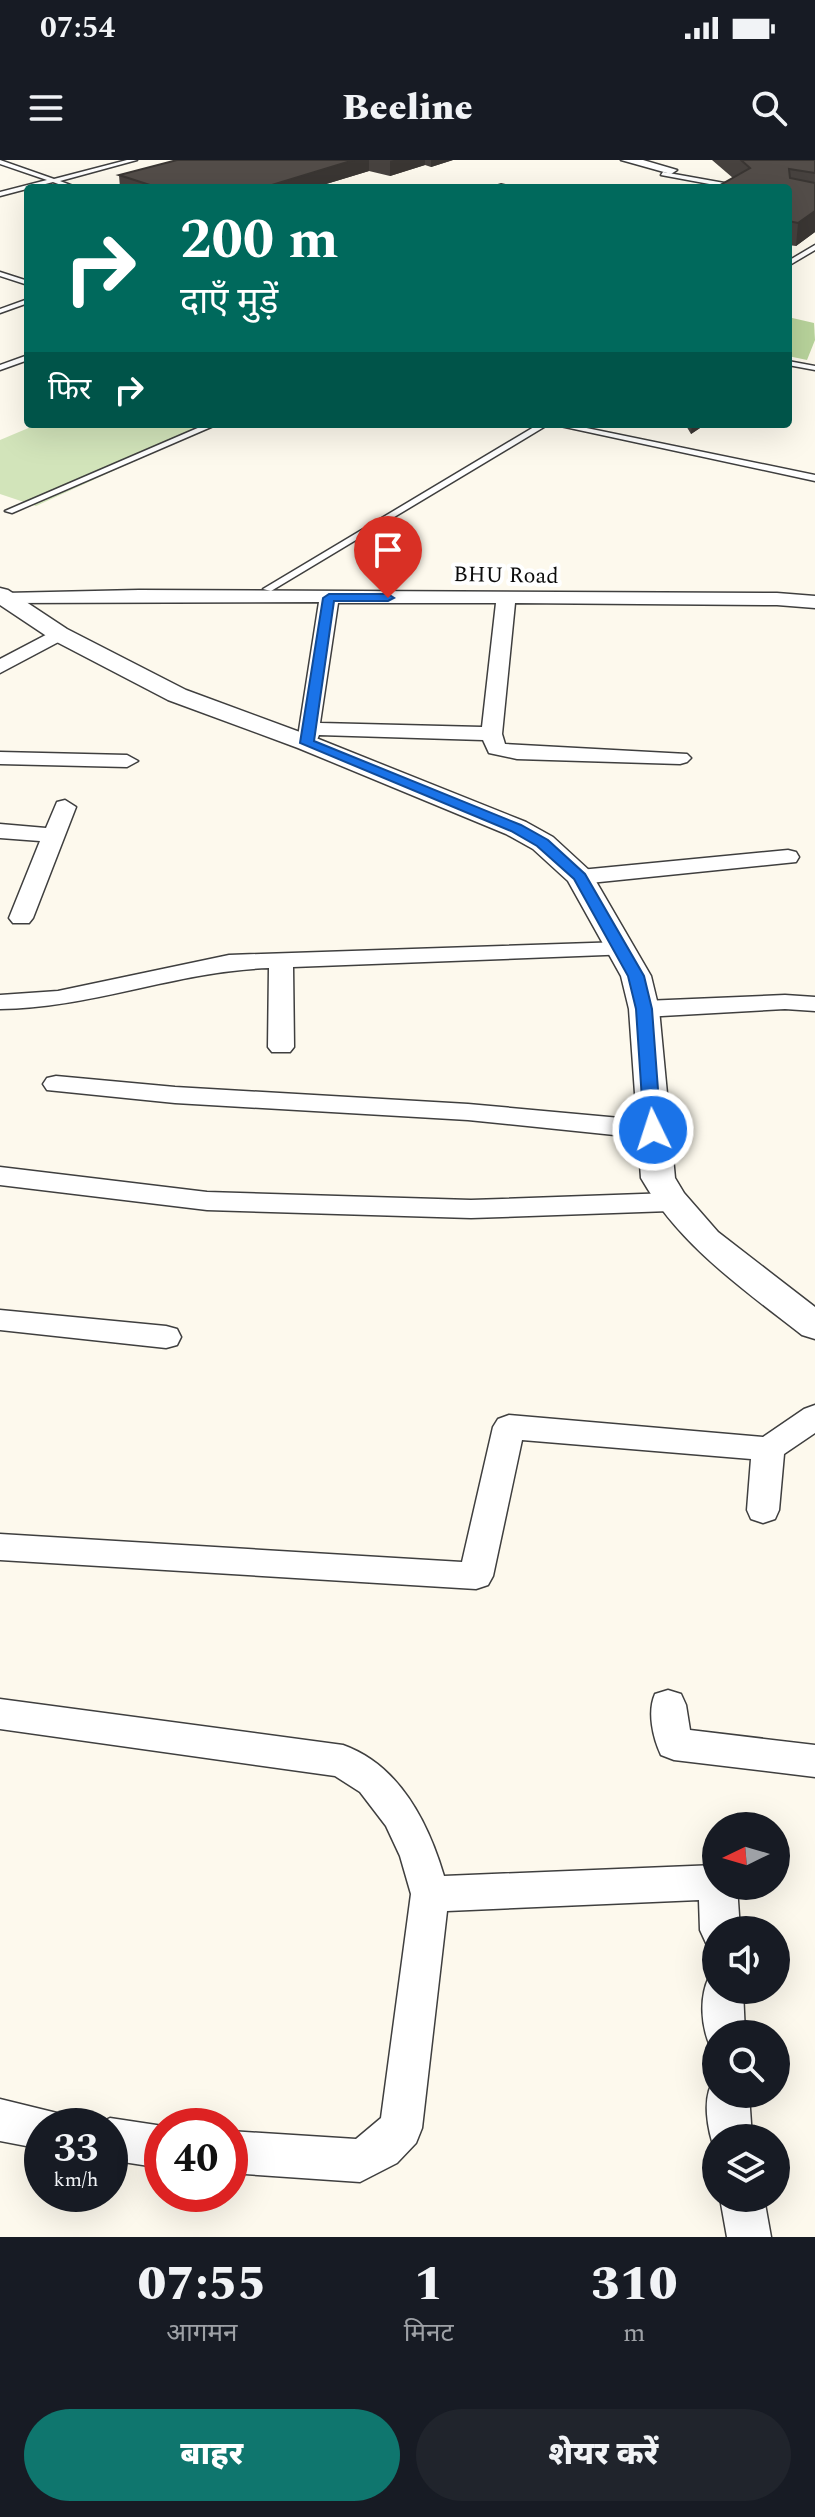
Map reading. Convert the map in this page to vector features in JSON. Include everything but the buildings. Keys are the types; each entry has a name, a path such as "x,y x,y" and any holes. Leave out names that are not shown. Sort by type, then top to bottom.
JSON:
{"street":[{"path":"627,160 667,172"},
{"path":"2,598 59,634 177,695 308,736 516,828 543,843 580,877 636,976 644,1009 658,1178 670,1202 689,1225 815,1326"},
{"name":"BHU Road","path":"2,598 777,599 815,602"},
{"path":"308,736 329,598"},
{"path":"506,598 492,734 496,749 517,753 680,758"},
{"path":"0,667 59,634"},
{"path":"308,736 492,734"},
{"path":"0,758 127,761"},
{"path":"21,918 65,807"},
{"path":"0,831 56,835"},
{"path":"580,877 788,857"},
{"path":"0,1002 73,996 185,968 281,959 622,949"},
{"path":"281,959 281,1047"},
{"path":"644,1009 785,1002 815,1004"},
{"path":"56,1084 175,1095 468,1112 653,1130"},
{"path":"0,1176 207,1201 471,1209 670,1202"},
{"path":"0,1320 166,1337"},
{"path":"0,1547 476,1576 509,1427 768,1449 815,1417"},
{"path":"763,1510 768,1449"},
{"path":"668,1705 674,1744 815,1761"},
{"path":"0,1714 343,1761 373,1781 400,1815 419,1856 430,1894 401,2128 382,2148 360,2161 248,2153"},
{"path":"430,1894 702,1885"},
{"path":"0,2120 24,2125"},
{"path":"745,2212 749,2237"}],"lane":[{"path":"38,184 134,160"},
{"path":"0,162 61,184"},
{"path":"667,172 722,184"},
{"path":"0,194 24,188"},
{"path":"792,261 815,247"},
{"path":"0,274 24,282"},
{"path":"0,311 24,302"},
{"path":"0,368 24,359"},
{"path":"792,364 815,368"},
{"path":"9,511 205,428"},
{"path":"268,589 538,428"},
{"path":"574,428 815,478"}],"green space":[{"path":"792,318 814,323 815,340 807,360 792,357"},
{"path":"28,428 207,428 36,506 0,494 0,440"}],"route":[{"path":"388,598 329,598 307,743 516,828 543,843 580,877 636,976 644,1009 653,1130"}]}
